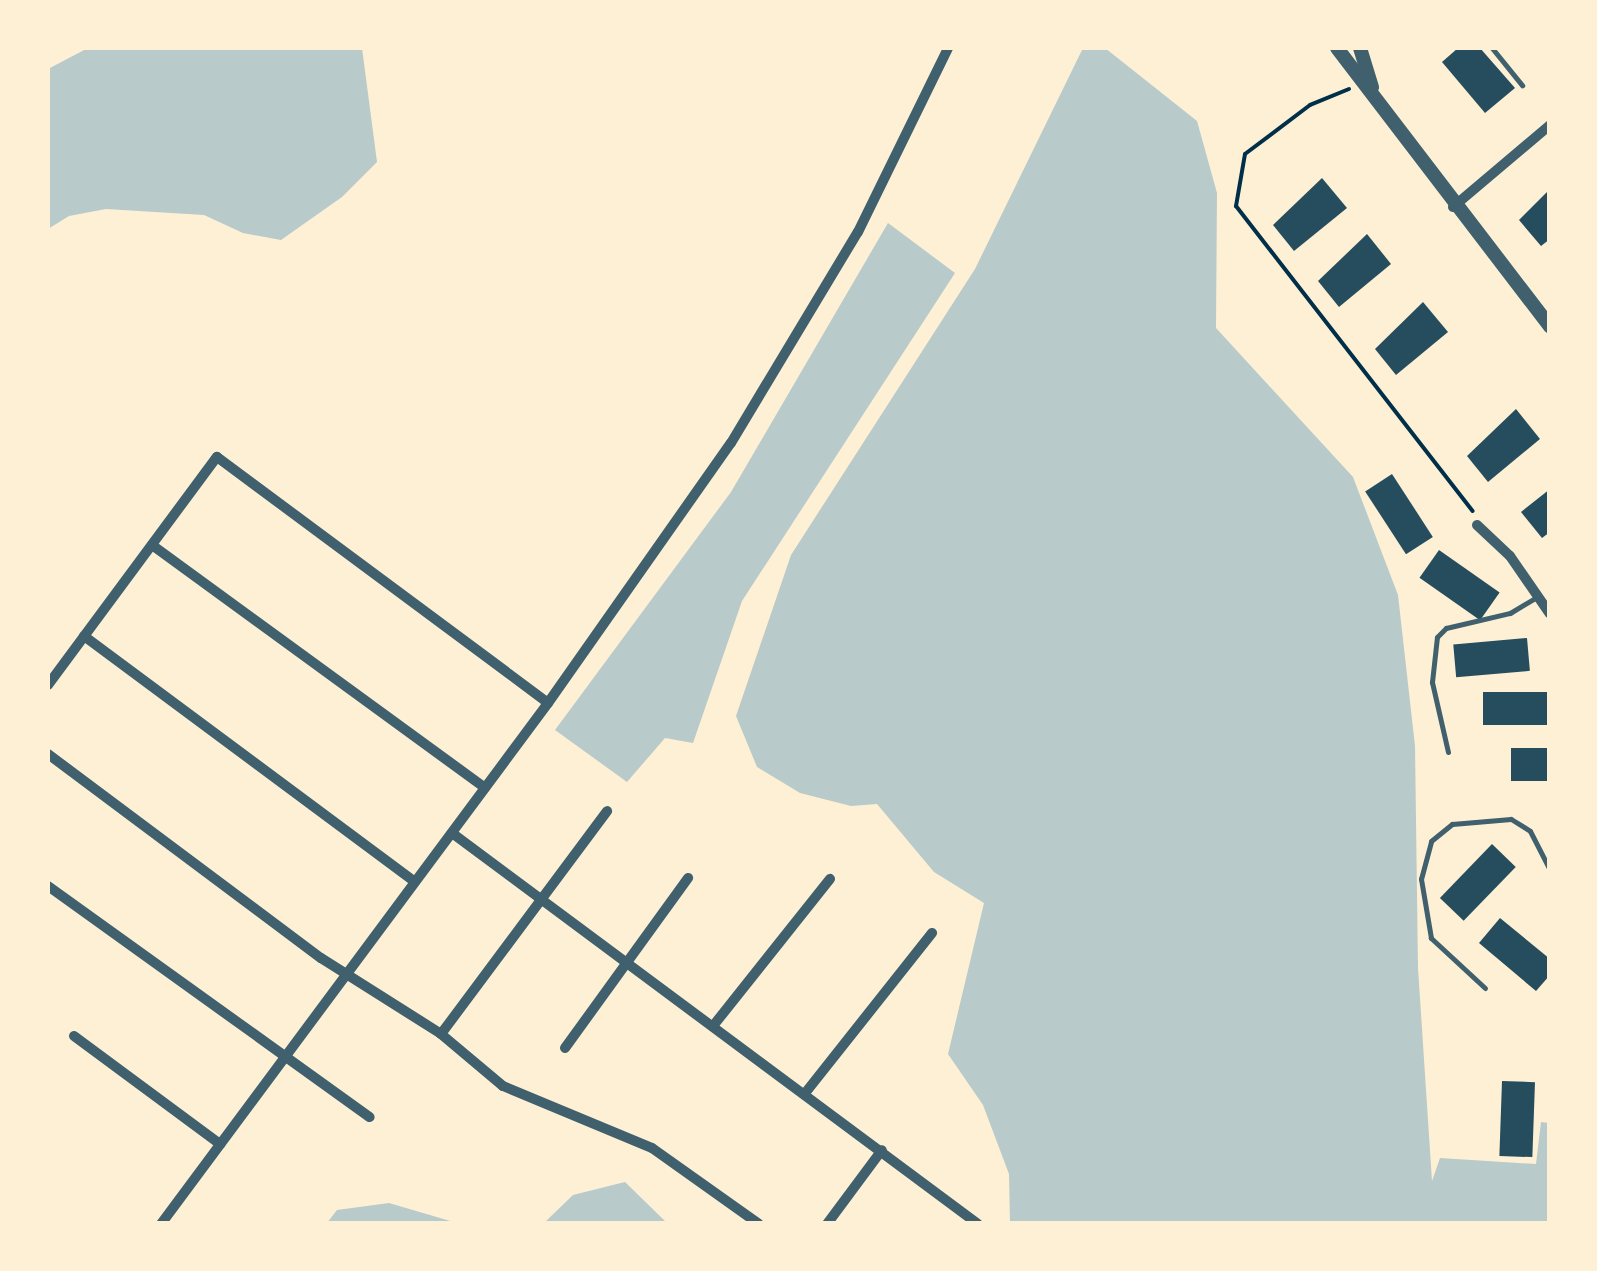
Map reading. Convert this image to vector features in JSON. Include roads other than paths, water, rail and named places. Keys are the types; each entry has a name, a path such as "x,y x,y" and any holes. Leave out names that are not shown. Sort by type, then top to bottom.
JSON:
{"street":[{"path":"162,1224 548,703 780,365 874,202 948,48"},
{"path":"1337,48 1372,88 1453,207 1550,327"},
{"path":"1360,48 1372,88"},
{"path":"1453,207 1550,126"},
{"path":"48,685 218,457 548,703"},
{"path":"1477,526 1544,592 1550,614"},
{"path":"152,544 485,788"},
{"path":"84,636 415,882"},
{"path":"48,754 348,973 441,1034 503,1086 652,1148 759,1224"},
{"path":"441,1034 607,812"},
{"path":"452,833 978,1222"},
{"path":"565,1048 688,878"},
{"path":"713,1026 830,880"},
{"path":"48,886 370,1117"},
{"path":"806,1092 932,932"},
{"path":"74,1036 220,1144"},
{"path":"827,1224 882,1150"}],"lane":[{"path":"1492,48 1522,85"},
{"path":"1448,752 1432,682 1436,637 1446,628 1510,614 1544,592"},
{"path":"1485,988 1430,938 1420,879 1431,841 1452,824 1512,819 1530,831 1550,870"}]}
